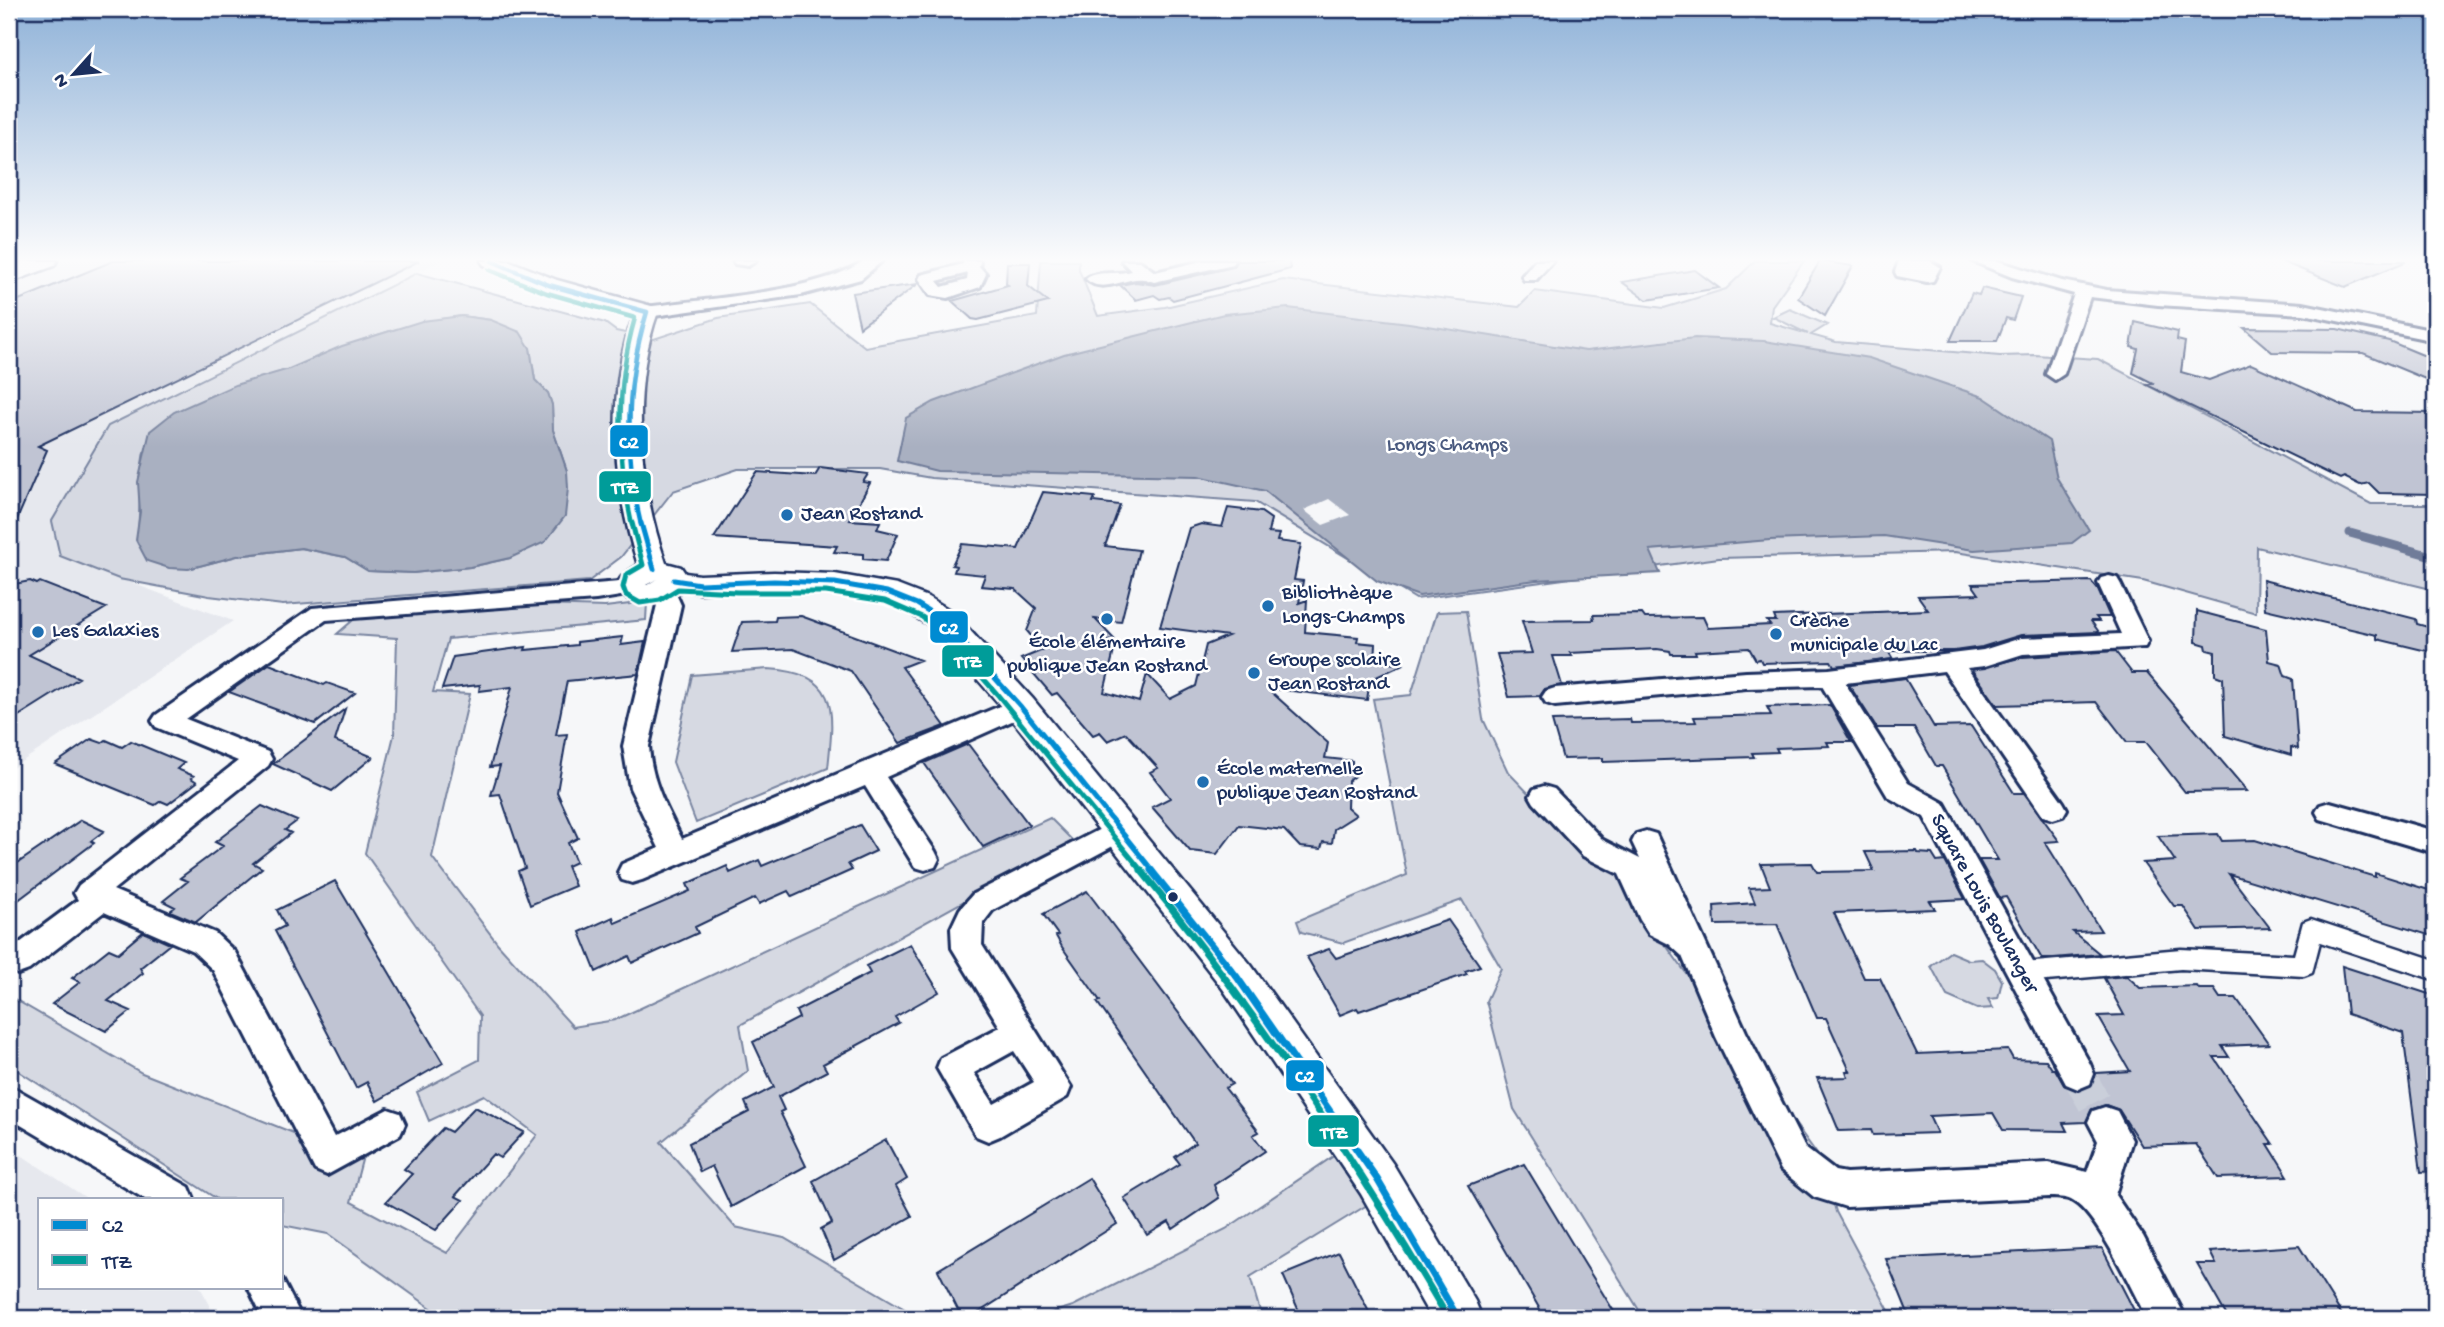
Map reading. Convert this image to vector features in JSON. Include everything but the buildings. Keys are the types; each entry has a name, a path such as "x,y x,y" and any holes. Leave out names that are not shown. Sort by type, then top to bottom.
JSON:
{"street":[{"path":"641,323 633,353 632,456 641,527 656,582 669,605 636,746 635,764 640,782 676,853"},
{"path":"2055,374 2073,323"},
{"path":"2377,323 2435,336"},
{"path":"388,1124 327,1160 224,961 204,942 89,893 259,759 165,721 320,613 596,593 656,582 835,583 887,592 917,604 943,620 1021,707 1237,977 1377,1178 1458,1318"},
{"path":"1555,697 1746,680 1829,677 1985,658 2021,646 2136,641 2109,583"},
{"path":"1950,661 1994,728 2053,809"},
{"name":"Square Louis Boulanger","path":"1829,677 1898,790 1934,810 2078,1074"},
{"path":"632,872 1021,707"},
{"path":"870,773 925,859"},
{"path":"1544,796 1593,848 1630,867 1655,918 1695,948"},
{"path":"2330,812 2435,842"},
{"path":"1020,1032 967,948 964,932 970,915 983,902 1119,830"},
{"path":"1646,842 1732,1037 1793,1159 1826,1185 1846,1190 2049,1180 2069,1182 2084,1188 2109,1215 2167,1318"},
{"path":"18,961 102,898"},
{"path":"2023,973 2180,959 2304,966 2311,929 2435,970"},
{"path":"9,1100 175,1198"},
{"path":"2096,1199 2115,1140 2105,1122"},
{"path":"267,1288 283,1318"}],"shaded area":[{"path":"9,323 315,323 108,426 60,556 233,621 9,770"},
{"path":"9,1147 86,1198 38,1198 38,1288 201,1288 210,1305 211,1318 9,1318"}],"green space":[{"name":"Longs Champs","path":"316,323 424,323 376,335 335,350 258,387 144,452 137,540 188,569 237,556 301,548 345,557 369,571 413,573 470,567 510,558 567,471 553,430 552,405 548,393 535,380 530,348 495,323 605,323 616,331 654,339 703,323 834,323 865,347 999,323 1770,323 1808,334 1785,323 1822,323 1827,325 1811,335 1836,342 2000,356 2098,359 2371,504 2435,504 2435,590 2257,547 2256,613 2143,581 1955,552 1719,558 1416,599 1255,502 931,478 880,469 738,469 673,491 621,557 589,581 283,605 209,596 119,579 60,556 52,521 108,426"},
{"path":"647,602 646,620 448,639 433,692 470,694 432,857 498,944 573,1027 615,1020 1050,818 1073,841 740,1025 748,1071 661,1142 735,1227 784,1238 920,1318 445,1318 328,1234 284,1225 284,1198 215,1198 9,1065 9,996 142,1073 362,1160 351,1202 447,1253 537,1135 484,1095 429,1121 417,1092 479,1060 480,1016 365,853 394,735 397,638 337,634 359,615 511,604 605,607"},
{"path":"1466,611 1483,719 1508,772 1563,829 1590,824 1631,897 1822,1161 1836,1212 1893,1318 1644,1318 1514,1109 1486,1001 1501,968 1462,900 1343,943 1301,932 1297,921 1407,875 1373,699 1411,695 1437,612"},
{"path":"768,669 809,678 820,687 827,698 831,712 828,768 696,823 673,762 692,675"},
{"path":"1950,952 1969,960 1982,959 1995,969 2002,981 1998,998 1988,999 1993,1008 1977,1009 1947,996 1931,966"},
{"path":"1341,1151 1372,1202 1250,1277 1262,1318 1035,1318 1073,1306 1226,1229"}],"water":[{"path":"416,323 498,323 520,332 530,348 535,380 548,393 552,405 553,430 567,471 565,516 545,542 510,558 470,567 413,573 368,571 345,557 301,548 237,556 188,569 169,568 147,561 136,540 140,512 138,482 150,431 174,412 235,385 289,369 342,346"},
{"path":"1188,323 1408,323 1586,351 1695,338 1764,341 1869,358 1983,397 2049,441 2057,478 2089,530 2072,543 1974,550 1884,536 1770,540 1650,550 1660,573 1536,580 1419,596 1377,581 1265,491 1198,476 937,471 897,461 906,418 934,402 1064,354"}],"pier":[{"path":"1329,499 1350,515 1323,525 1304,510"}],"waterway":[{"path":"2350,533 2435,557"}],"tunnel":[{"path":"2078,1074 2105,1122"}],"transit line":[{"name":"TTZ","path":"634,323 622,377 620,442 628,506 643,565 626,575 623,587 626,595 640,603 660,600 678,589 707,592 796,591 855,594 885,601 913,612 939,630 1030,733 1259,1021 1344,1146 1448,1318"},
{"name":"C2","path":"644,323 632,375 629,440 637,506 654,569"},
{"name":"C2","path":"674,580 700,584 774,581 835,583 887,592 917,604 943,620 1021,707 1237,977 1377,1179 1458,1318"}],"place":[{"name":"Jean Rostand","path":"787,515"},
{"name":"Bibliothèque Longs-Champs","path":"1268,606"},
{"name":"École élémentaire publique Jean Rostand","path":"1107,619"},
{"name":"Les Galaxies","path":"38,632"},
{"name":"Crèche municipale du Lac","path":"1776,634"},
{"name":"Groupe scolaire Jean Rostand","path":"1254,673"},
{"name":"École maternelle publique Jean Rostand","path":"1203,782"}]}
